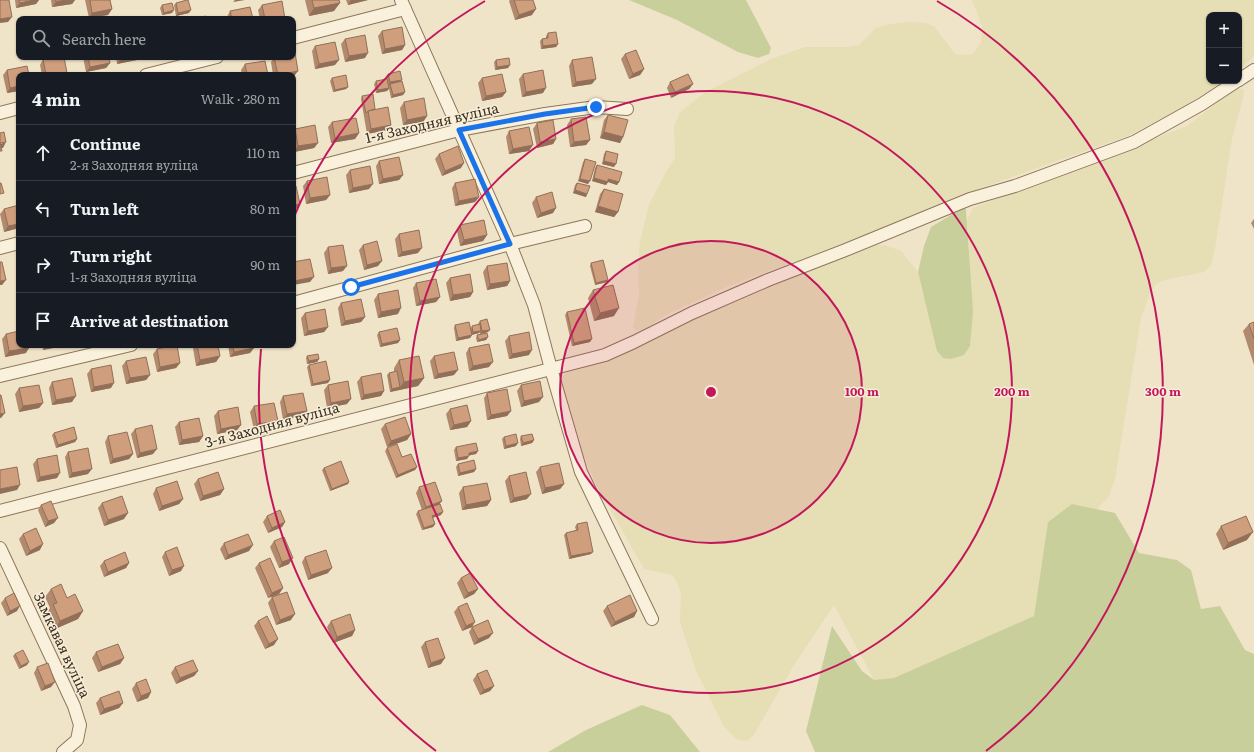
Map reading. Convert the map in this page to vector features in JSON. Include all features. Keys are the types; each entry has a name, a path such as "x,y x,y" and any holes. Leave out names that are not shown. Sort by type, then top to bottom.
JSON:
{"street":[{"path":"296,37 403,5 510,244 534,305 581,472 652,619"},
{"path":"158,72 205,60"},
{"name":"3-я Заходняя вуліца","path":"1242,78 1254,70"},
{"name":"3-я Заходняя вуліца","path":"0,511 605,355 692,312 768,280 970,199 1015,186 1134,142 1202,104 1232,84"},
{"name":"1-я Заходняя вуліца","path":"296,172 459,130 545,114 596,107 627,109"},
{"path":"0,113 16,109"},
{"path":"296,301 510,244 585,226"},
{"path":"0,248 16,244"},
{"path":"0,376 118,348"},
{"name":"Замкавая вуліца","path":"0,548 74,706 80,725 77,740 63,752"}],"shaded area":[{"path":"972,0 1254,0 1254,56 1242,67 1242,12 1206,12 1206,84 1220,84 1179,109 1130,135 970,192 915,216 727,287 668,314 645,329 636,331 633,328 639,294 638,268 640,241 649,205 675,158 674,127 680,112 707,91 771,59 805,47 846,47 859,45 876,28 890,24 910,22 926,23 935,27 955,54 969,55 974,53 981,42 982,26"},
{"path":"1240,88 1244,90 1243,98 1232,139 1211,266 1204,272 1165,280 1156,284 1150,293 1141,318 1115,479 1109,496 1097,509 1072,504 1048,522 1034,616 894,678 874,680 834,605 794,665 753,736 746,741 736,739 723,725 697,673 680,622 681,592 677,582 672,575 644,569 597,486 584,457 561,384 561,377 566,373 630,351 688,319 872,245 885,245 901,251 918,272 922,293 969,248 967,220 973,208 1187,126 1235,89"}],"green space":[{"path":"629,0 746,0 771,48 769,54 758,58 738,52 677,20"},
{"path":"964,207 966,210 973,311 970,346 964,355 951,359 943,358 937,351 918,272 924,246 931,227"},
{"path":"1072,504 1115,513 1139,553 1177,560 1191,570 1201,609 1220,606 1245,650 1254,654 1254,752 815,752 806,731 832,626 862,671 874,680 894,678 1034,616 1048,522"},
{"path":"642,705 670,715 700,752 548,752 586,730"}],"building":[{"path":"0,0 9,0 12,17 0,19"},
{"path":"19,0 34,0 20,3"},
{"path":"55,0 67,0 56,2"},
{"path":"90,0 110,0 112,9 92,13"},
{"path":"188,0 191,10 178,13 176,3"},
{"path":"312,0 339,0 340,3 314,8"},
{"path":"514,0 533,0 536,9 519,15"},
{"path":"282,1 284,16 264,16 262,5"},
{"path":"172,3 174,10 164,13 162,5"},
{"path":"250,7 252,16 231,16 230,11"},
{"path":"402,27 405,45 385,49 382,31"},
{"path":"556,32 558,44 543,46 542,39 548,38 548,33"},
{"path":"365,35 368,53 349,56 345,39"},
{"path":"335,42 339,60 319,64 315,46"},
{"path":"636,50 644,69 633,74 625,54"},
{"path":"592,57 596,79 576,82 572,60"},
{"path":"509,58 510,65 497,67 496,60"},
{"path":"296,59 298,71 277,72 275,60"},
{"path":"43,60 65,60 67,72 45,72"},
{"path":"89,60 110,60 110,63 90,67"},
{"path":"265,61 267,72 246,72 245,64"},
{"path":"27,66 28,72 16,72 16,87 10,88 7,70"},
{"path":"543,70 546,88 526,92 523,74"},
{"path":"400,71 402,80 390,82 388,74"},
{"path":"502,74 506,92 486,96 482,78"},
{"path":"688,74 693,84 675,92 670,82"},
{"path":"346,75 348,87 335,90 332,78"},
{"path":"387,79 389,88 378,90 376,81"},
{"path":"402,81 405,92 393,95 390,84"},
{"path":"373,94 375,109 366,113 362,96"},
{"path":"424,98 427,116 407,120 404,102"},
{"path":"388,107 391,125 371,129 368,111"},
{"path":"608,115 628,120 623,137 604,132"},
{"path":"586,117 590,140 574,142 571,119"},
{"path":"356,118 359,133 335,138 332,122"},
{"path":"553,120 556,139 540,142 537,123"},
{"path":"315,125 318,143 298,146 296,129"},
{"path":"529,127 533,145 513,149 509,131"},
{"path":"4,132 6,142 0,143 0,133"},
{"path":"458,146 464,163 445,171 439,154"},
{"path":"606,151 618,154 616,164 604,161"},
{"path":"399,157 403,175 383,179 379,161"},
{"path":"585,159 596,162 590,181 580,179"},
{"path":"597,165 622,172 619,182 608,179 608,182 594,178"},
{"path":"370,166 373,184 353,188 350,170"},
{"path":"327,177 330,195 310,198 307,181"},
{"path":"475,179 479,197 459,201 455,183"},
{"path":"0,183 4,193 0,194"},
{"path":"577,183 590,186 587,194 575,190"},
{"path":"296,186 300,204 296,205"},
{"path":"604,189 623,194 618,212 598,206"},
{"path":"552,192 556,208 541,213 536,197"},
{"path":"16,206 16,225 8,226 4,209"},
{"path":"484,220 487,235 464,240 460,225"},
{"path":"419,230 422,248 402,252 399,234"},
{"path":"377,241 382,261 367,265 363,245"},
{"path":"343,245 347,266 331,268 328,247"},
{"path":"310,259 314,277 296,281 296,261"},
{"path":"603,260 608,280 596,283 591,263"},
{"path":"0,262 2,262 6,280 0,281"},
{"path":"507,263 510,281 490,284 487,266"},
{"path":"470,274 473,292 453,295 450,278"},
{"path":"436,279 440,297 420,301 416,283"},
{"path":"613,285 619,308 600,313 593,290"},
{"path":"398,290 401,308 381,312 378,294"},
{"path":"361,299 365,317 345,321 341,303"},
{"path":"585,308 592,339 574,343 567,312"},
{"path":"325,309 328,327 308,331 305,313"},
{"path":"487,319 490,330 482,331 480,321"},
{"path":"469,322 472,335 458,338 455,325"},
{"path":"1254,322 1254,339 1249,324"},
{"path":"480,324 481,331 473,332 472,326"},
{"path":"397,328 400,340 382,344 379,332"},
{"path":"16,332 16,348 29,348 9,351 6,334"},
{"path":"529,332 532,350 512,354 509,336"},
{"path":"487,333 488,337 479,340 477,335"},
{"path":"489,344 493,362 473,366 469,348"},
{"path":"178,348 180,363 160,367 157,349"},
{"path":"198,348 219,348 220,356 200,360"},
{"path":"233,348 254,348 234,352"},
{"path":"454,352 458,370 438,374 434,356"},
{"path":"318,354 319,359 309,361 307,356"},
{"path":"419,356 424,378 404,382 399,360"},
{"path":"146,357 150,375 130,378 126,361"},
{"path":"326,361 330,380 313,384 309,365"},
{"path":"111,365 114,383 94,387 91,369"},
{"path":"397,371 400,387 392,389 389,373"},
{"path":"381,373 384,391 364,395 361,377"},
{"path":"72,378 76,396 56,400 52,382"},
{"path":"348,381 351,399 331,403 328,385"},
{"path":"540,381 543,397 524,401 521,385"},
{"path":"39,385 43,403 23,406 19,388"},
{"path":"507,389 511,411 491,415 487,393"},
{"path":"303,393 307,411 287,414 283,396"},
{"path":"0,395 5,413 0,414"},
{"path":"274,403 278,421 257,424 254,406"},
{"path":"467,405 471,421 454,425 450,409"},
{"path":"238,407 241,425 221,429 218,411"},
{"path":"405,417 411,434 391,441 385,424"},
{"path":"199,418 203,436 182,440 179,422"},
{"path":"152,425 157,449 140,453 135,429"},
{"path":"74,427 77,439 58,445 54,433"},
{"path":"127,432 133,454 113,459 108,436"},
{"path":"516,434 518,443 506,446 504,437"},
{"path":"532,434 534,440 523,443 521,436"},
{"path":"476,443 478,451 469,453 469,456 458,458 456,447"},
{"path":"397,444 402,457 411,454 417,467 398,475 387,448"},
{"path":"88,448 92,469 72,473 68,452"},
{"path":"57,455 60,473 40,477 37,459"},
{"path":"474,460 476,469 460,473 458,464"},
{"path":"341,461 349,482 332,489 324,468"},
{"path":"559,463 564,484 545,488 540,467"},
{"path":"17,467 20,485 0,489 0,470"},
{"path":"218,472 224,489 203,496 198,479"},
{"path":"526,472 531,494 514,498 509,476"},
{"path":"177,481 183,499 162,506 156,488"},
{"path":"435,482 442,501 426,507 419,487"},
{"path":"487,483 491,500 466,505 463,487"},
{"path":"122,496 128,513 108,520 102,503"},
{"path":"51,501 58,518 48,521 41,505"},
{"path":"440,504 443,512 432,516 435,524 424,528 418,511"},
{"path":"280,510 285,522 272,528 267,516"},
{"path":"1246,516 1253,532 1228,543 1221,526"},
{"path":"587,522 593,552 571,556 566,533 578,530 577,524"},
{"path":"36,528 43,544 30,551 23,534"},
{"path":"248,534 253,545 228,555 224,543"},
{"path":"284,537 293,558 282,562 274,541"},
{"path":"177,547 184,566 172,570 165,552"},
{"path":"326,550 332,568 311,575 305,557"},
{"path":"125,552 129,563 108,572 104,561"},
{"path":"270,558 283,588 272,593 259,563"},
{"path":"470,573 478,589 468,593 461,578"},
{"path":"61,584 67,598 75,594 83,611 60,621 53,604 57,603 51,589"},
{"path":"287,592 295,614 280,620 272,597"},
{"path":"14,593 20,606 10,611 5,598"},
{"path":"630,595 637,611 615,622 607,606"},
{"path":"467,603 475,622 466,626 458,607"},
{"path":"350,614 355,630 337,637 331,621"},
{"path":"267,616 278,639 269,644 258,621"},
{"path":"488,620 493,633 478,639 472,627"},
{"path":"438,638 445,658 431,663 425,642"},
{"path":"118,644 124,658 102,667 96,652"},
{"path":"23,650 29,662 21,666 15,654"},
{"path":"193,660 198,671 180,678 175,667"},
{"path":"48,663 55,682 45,686 37,667"},
{"path":"487,670 494,686 484,690 477,674"},
{"path":"146,679 151,692 141,696 136,683"},
{"path":"119,691 123,703 104,709 100,698"}],"route":[{"path":"351,287 510,244 459,130 545,114 596,107"}]}
